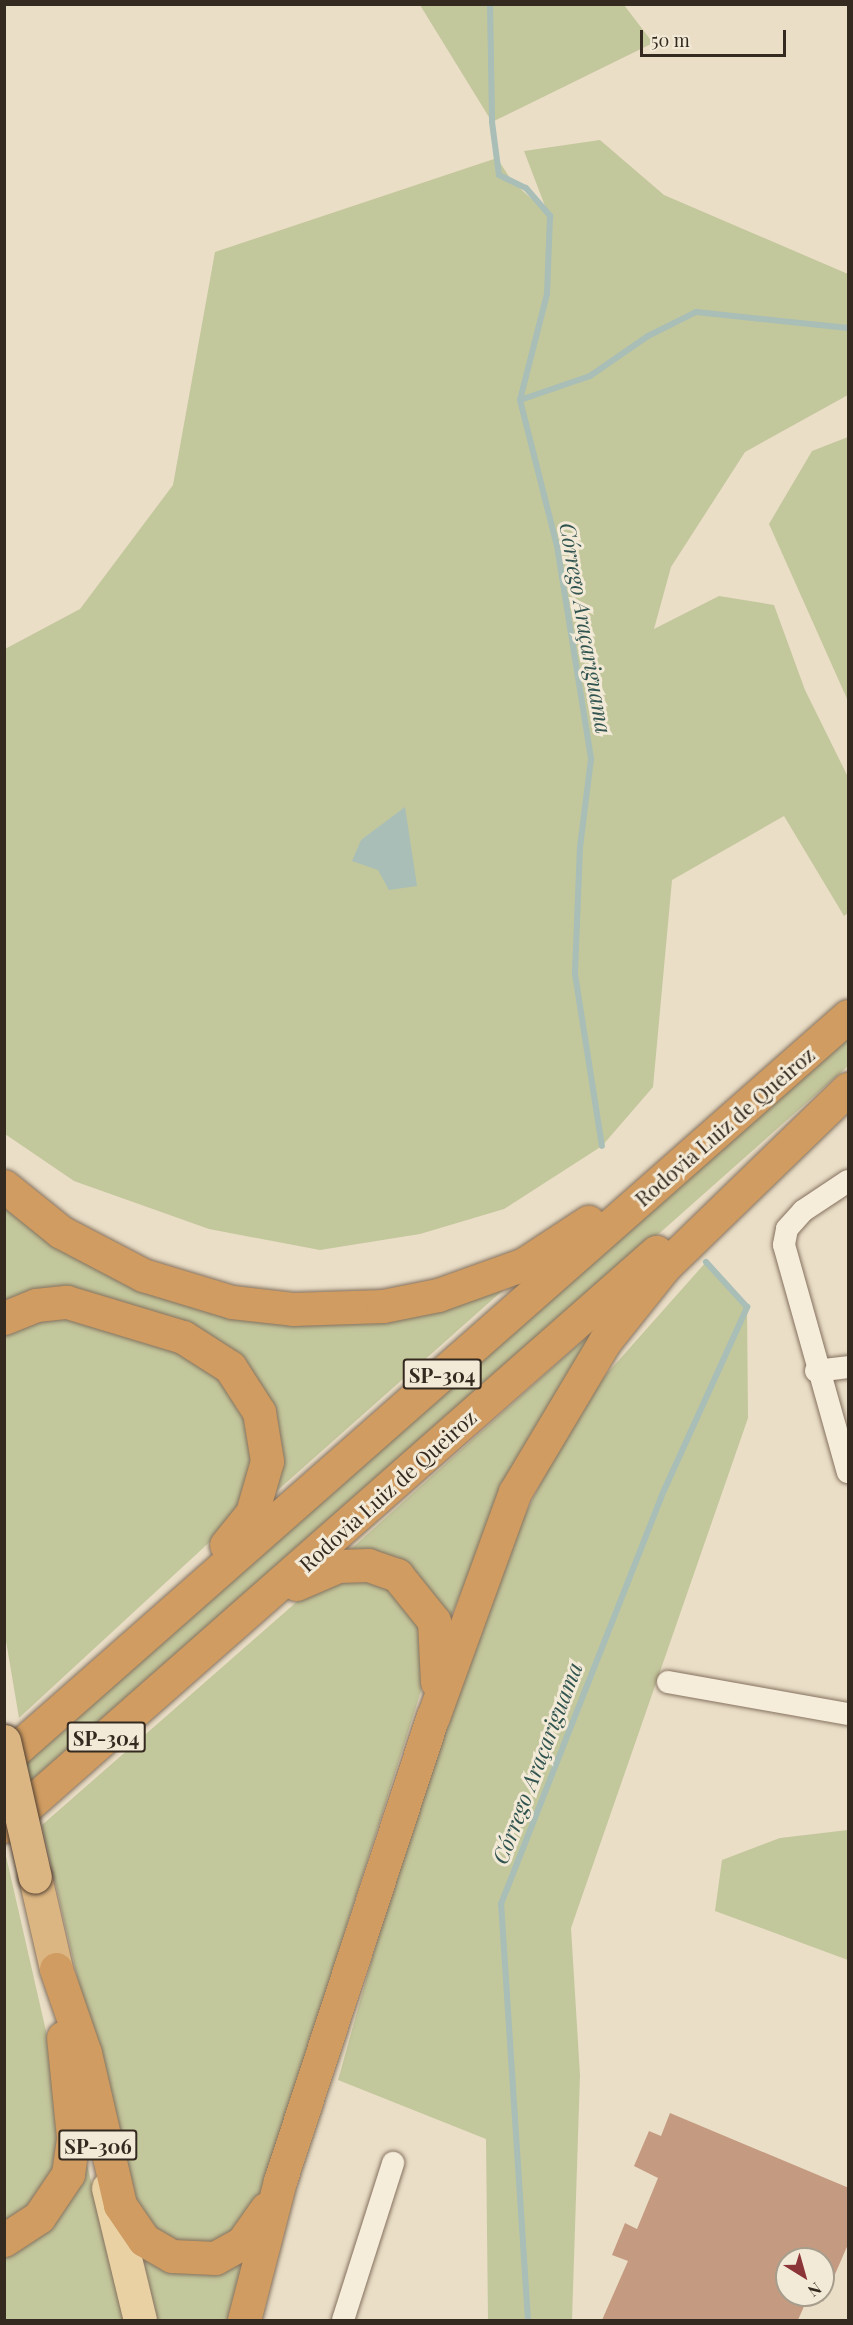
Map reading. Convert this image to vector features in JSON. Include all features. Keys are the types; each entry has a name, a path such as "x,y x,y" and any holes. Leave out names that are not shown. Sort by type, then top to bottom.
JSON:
{"highway":[{"name":"Rodovia Luiz de Queiroz","path":"4,1760 849,1016"},
{"path":"4,1186 86,1247 174,1287 283,1308 402,1303 492,1277 556,1245 803,1056"},
{"name":"Rodovia Luiz de Queiroz","path":"4,1826 208,1649 849,1081"},
{"path":"244,2320 280,2181 433,1717 515,1492 605,1341 664,1267 849,1089"},
{"path":"4,1318 36,1305 67,1302 183,1337 210,1351 247,1387 265,1435 263,1488 238,1534 36,1732"},
{"path":"208,1649 305,1577 338,1566 383,1569 410,1586 434,1621 439,1659 433,1717"},
{"name":"SP-306","path":"4,1741 56,1969"},
{"path":"56,1969 86,2053 120,2205 144,2240 172,2256 215,2258 254,2231 280,2181"},
{"path":"4,2240 28,2227 51,2203 72,2158 56,1969"}],"main road":[{"name":"SP-306","path":"56,1969 140,2320"}],"street":[{"path":"849,1181 802,1211 787,1229 784,1245 816,1371 849,1472"},
{"path":"816,1371 849,1367"},
{"path":"668,1682 849,1714"},
{"path":"343,2320 393,2163"}],"green space":[{"path":"420,5 624,5 653,43 492,122"},
{"path":"600,140 664,195 848,274 848,395 745,452 671,567 654,629 719,596 774,605 805,690 848,777 848,913 844,916 784,816 672,880 653,1087 602,1146 504,1209 420,1234 320,1250 209,1229 74,1181 5,1134 5,649 80,609 173,485 215,252 497,158 512,181 548,214 524,151"},
{"path":"848,437 848,701 769,524 812,451"},
{"path":"848,1033 848,1066 5,1814 4,1778"},
{"path":"4,1197 33,1220 272,1312 527,1269 269,1498 222,1345 5,1306"},
{"path":"706,1262 747,1307 748,1418 571,1928 580,2075 572,2320 488,2320 486,2139 338,2080 438,1723 487,1592 579,1405"},
{"path":"36,1312 177,1340 227,1378 253,1437 251,1485 227,1526 19,1718 4,1629 4,1327"},
{"path":"602,1323 510,1473 448,1624 351,1549"},
{"path":"340,1577 380,1582 422,1621 427,1672 263,2190 224,2243 160,2240 128,2197 42,1825 317,1584"},
{"path":"848,1830 848,1960 715,1911 722,1860 780,1838"},
{"path":"6,1856 51,2053 61,2153 38,2201 5,2224"},
{"path":"86,2160 124,2320 5,2320 5,2253 58,2217"},
{"path":"253,2246 229,2320 157,2320 141,2249"}],"water":[{"path":"405,807 417,886 389,890 378,870 352,861 361,840"}],"building":[{"path":"670,2113 849,2188 849,2242 835,2274 835,2247 775,2247 775,2307 804,2307 798,2320 602,2320 628,2261 612,2255 625,2223 637,2229 658,2178 634,2166 649,2131 661,2136"}],"waterway":[{"name":"Córrego Araçariguama","path":"490,4 492,122 499,175 526,188 550,216 547,294 520,400 557,546 591,759 580,847 575,974 602,1146"},
{"path":"520,400 590,376 648,336 696,312 848,328"},
{"name":"Córrego Araçariguama","path":"528,2320 501,1904 661,1497 747,1307 706,1262"}]}
